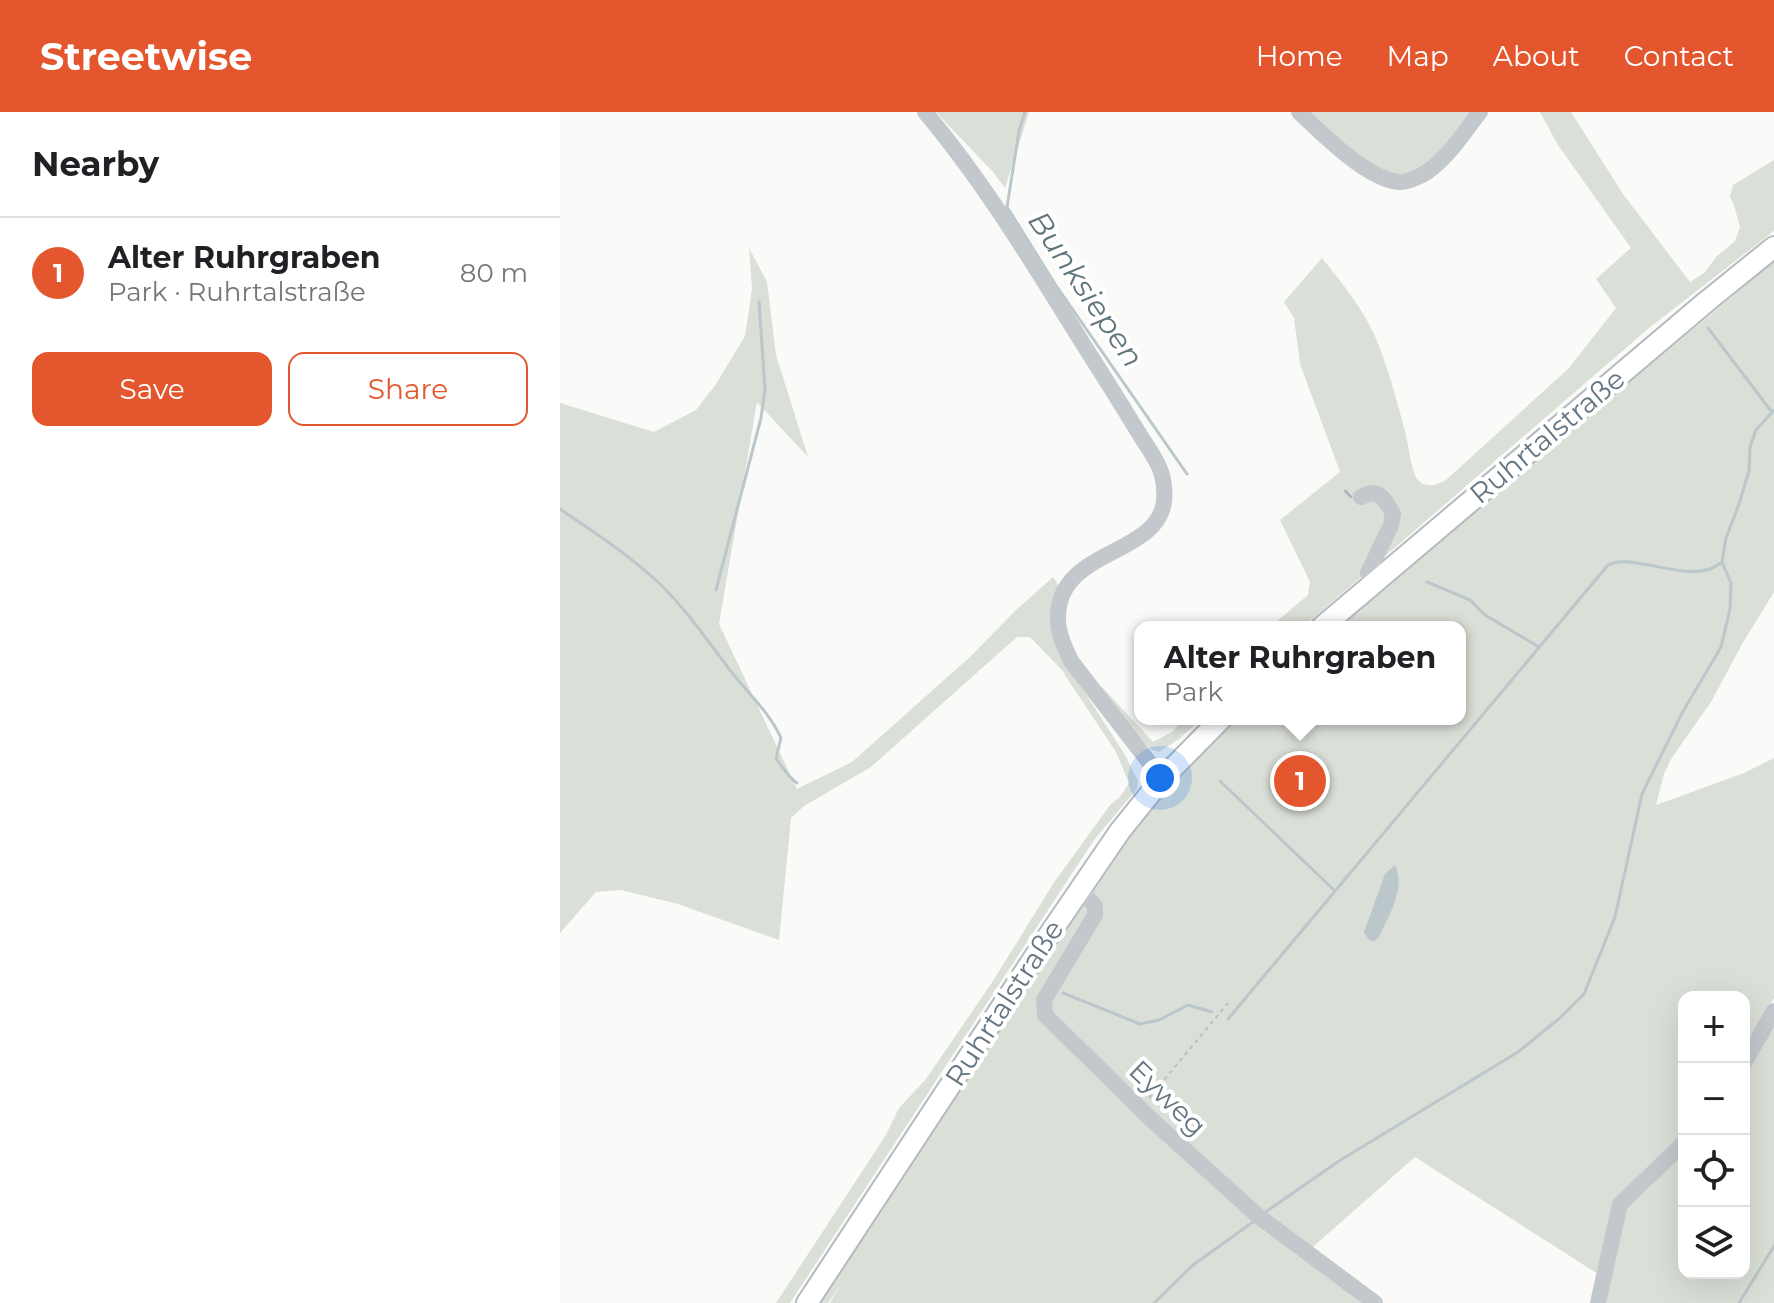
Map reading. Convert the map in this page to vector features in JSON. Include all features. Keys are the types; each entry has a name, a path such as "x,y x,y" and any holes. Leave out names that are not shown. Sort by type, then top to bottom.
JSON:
{"main road":[{"name":"Ruhrtalstraße","path":"1329,621 1774,247"},
{"name":"Ruhrtalstraße","path":"807,1303 1120,831 1162,779 1215,725"}],"street":[{"path":"925,112 989,196 1160,469 1164,493 1160,517 1138,537 1073,577 1060,603 1057,622 1071,661 1162,779"},
{"path":"1299,112 1360,165 1381,178 1401,183 1426,173 1448,153 1480,112"},
{"path":"1361,497 1378,494 1393,514 1391,525 1368,573 1374,583"},
{"name":"Eyweg","path":"1080,889 1095,906 1095,915 1044,1000 1045,1015 1257,1215 1375,1303"},
{"path":"1750,1053 1774,1011"},
{"path":"1598,1303 1620,1204 1678,1149"}],"path":[{"path":"1141,1108 1228,1003"}],"shaded area":[{"path":"936,112 1029,112 1005,188 993,172"},
{"path":"1299,112 1480,112 1426,173 1381,178"},
{"path":"1540,112 1571,112 1623,194 1690,282 1704,273 1717,256 1735,241 1740,227 1730,197 1733,185 1774,160 1774,231 1649,328 1310,621 1277,621 1308,595 1310,582 1280,520 1340,472 1300,364 1294,318 1284,302 1322,258 1357,304 1374,334 1418,480 1436,485 1446,480 1569,368 1616,308 1596,279 1631,248 1558,145"},
{"path":"749,248 767,282 776,355 808,457 757,402 719,624 797,789 852,762 971,656 1053,577 1059,586 1053,613 1071,671 1125,755 1138,781 1137,789 1094,840 790,1303 776,1303 886,1135 899,1108 926,1079 991,984 1053,884 1129,783 1116,752 1061,669 1030,637 1017,637 871,767 804,806 791,818 779,940 678,904 621,890 596,892 560,933 560,403 654,432 696,410 745,336 752,289"},
{"path":"1774,262 1774,592 1711,702 1671,759 1656,805 1744,773 1774,758 1774,998 1750,1039 1750,991 1678,991 1678,1140 1620,1194 1598,1274 1415,1157 1306,1253 1375,1303 830,1303 841,1284 828,1303 817,1303 1119,847 1172,782 1227,725 1466,725 1466,621 1347,621 1592,411"},
{"path":"1102,687 1153,742 1178,725 1194,725 1159,752 1150,749 1097,690"},
{"path":"1395,865 1399,883 1395,901 1379,937 1369,940 1364,932 1385,874"},
{"path":"1774,1011 1774,1303 1598,1303 1620,1204 1678,1149 1678,1279 1750,1279 1750,1053"}],"building":[{"path":"1346,488 1354,497 1351,500 1342,491"}],"waterway":[{"name":"Bunksiepen","path":"1025,112 1007,207 1055,284 1187,474"},
{"path":"716,590 761,418 765,389 759,302"},
{"path":"1708,328 1771,411"},
{"path":"1264,1213 1339,1161 1518,1052 1584,994 1615,917 1642,794 1682,713 1721,647 1730,609 1731,583 1722,562 1726,538 1749,471 1750,447 1756,430 1774,410"},
{"path":"560,509 636,563 680,605 772,721 781,738 776,758 797,783"},
{"path":"1228,1019 1608,565 1633,562 1695,571 1710,569 1722,562"},
{"path":"1427,582 1470,600 1485,615 1539,647"},
{"path":"1220,781 1335,891"},
{"path":"1063,993 1140,1024 1159,1020 1188,1005 1212,1012"},
{"path":"1154,1303 1193,1265 1253,1222"},
{"path":"1739,1303 1774,1246"}],"place":[{"name":"Alter Ruhrgraben","path":"1300,781"}]}
